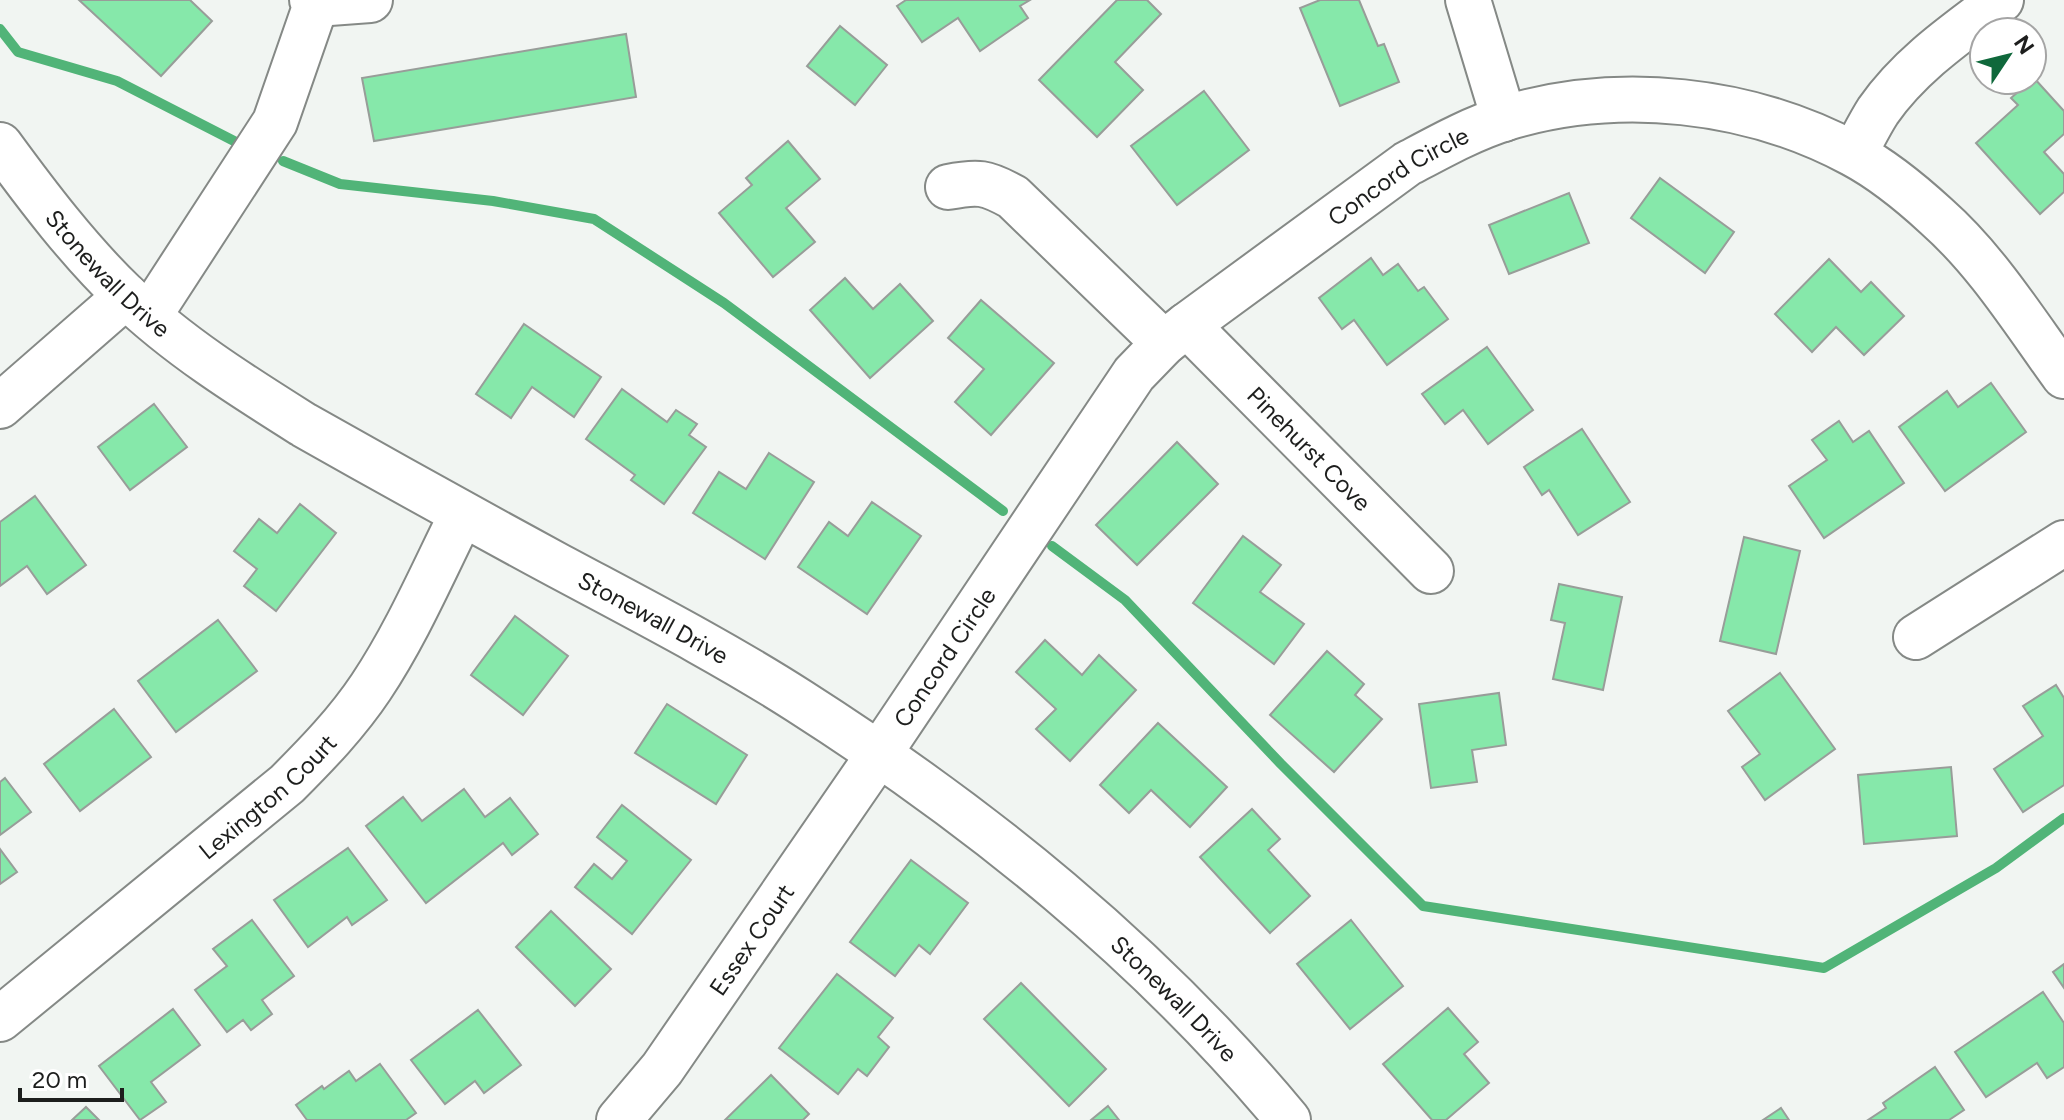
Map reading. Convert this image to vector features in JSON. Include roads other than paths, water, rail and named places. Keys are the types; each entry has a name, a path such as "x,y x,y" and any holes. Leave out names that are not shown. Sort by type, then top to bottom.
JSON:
{"street":[{"path":"0,406 138,306 275,122 314,2 370,0"},
{"path":"1468,0 1504,119"},
{"path":"1854,154 1879,111 1910,73 1947,40 2001,0"},
{"name":"Concord Circle","path":"879,754 1134,374 1175,334 1407,164 1445,143 1504,119 1592,102 1637,100 1705,104 1792,127 1854,154 1889,177 1937,217 1981,262 2064,376"},
{"name":"Stonewall Drive","path":"0,145 31,188 138,306 250,392 462,514 670,625 797,700 972,819 1060,890 1184,1004 1288,1120"},
{"name":"Pinehurst Cove","path":"948,187 973,182 990,185 1013,197 1175,334 1431,571"},
{"name":"Lexington Court","path":"0,1019 287,784 323,749 370,689 397,646 462,514"},
{"path":"1916,637 2064,543"},
{"name":"Essex Court","path":"619,1120 662,1069 879,754"}],"waterway":[{"path":"0,29 18,52 117,81 236,142"},
{"path":"283,161 340,184 493,201 594,219 724,303 1003,511"},
{"path":"1052,546 1125,600 1281,764 1423,906 1824,968 1996,868 2064,818"}]}
